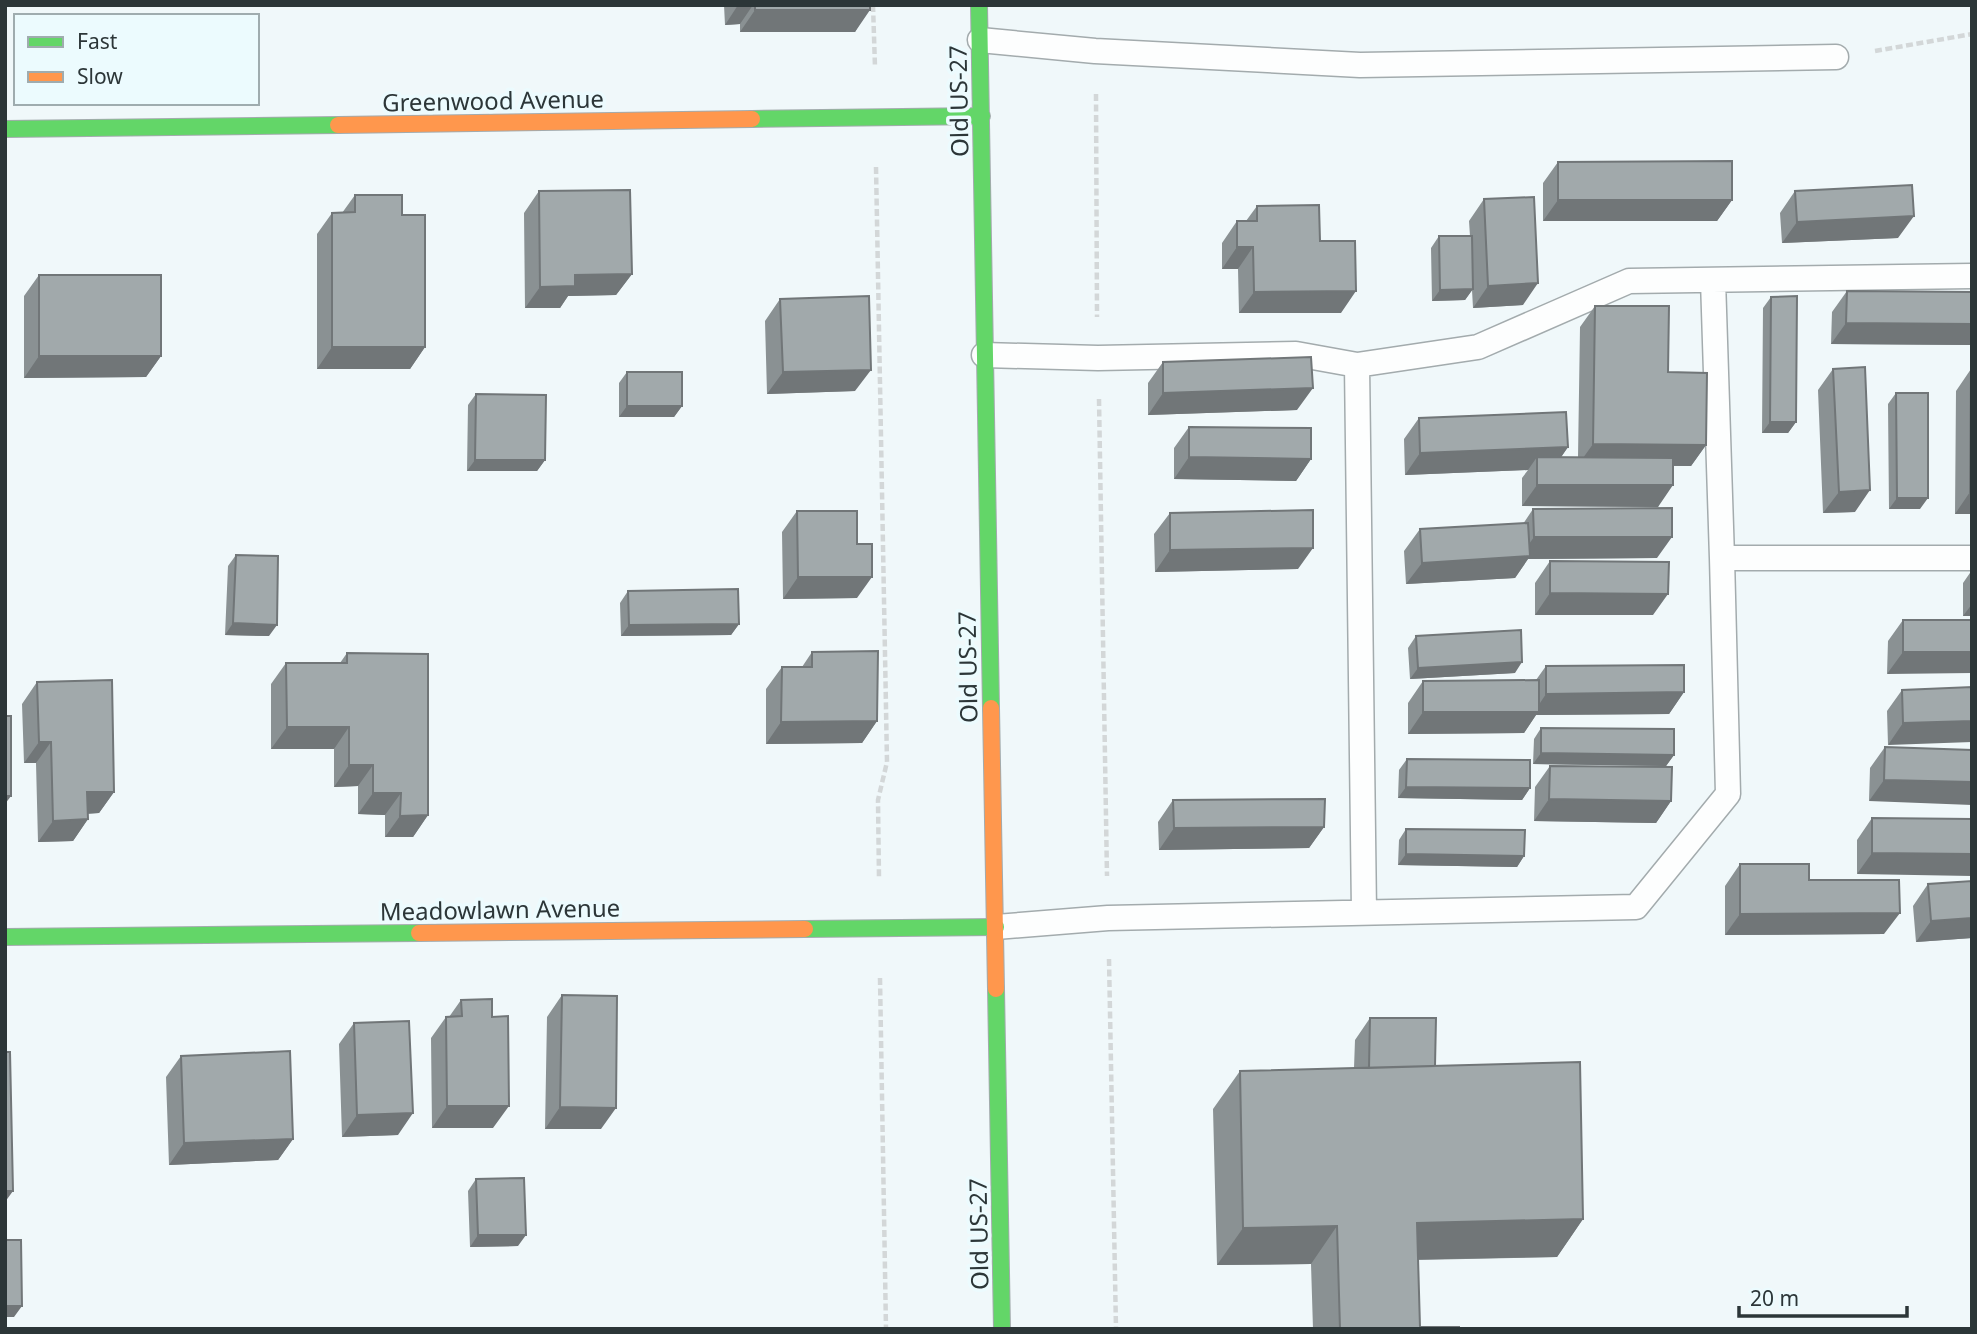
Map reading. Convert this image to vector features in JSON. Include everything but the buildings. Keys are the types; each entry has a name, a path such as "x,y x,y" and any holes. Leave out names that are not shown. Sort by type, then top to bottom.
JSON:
{"street":[{"name":"Old US-27","path":"979,5 1002,1329"},
{"name":"Greenwood Avenue","path":"5,129 982,116"},
{"name":"Meadowlawn Avenue","path":"5,937 996,926"}],"lane":[{"path":"980,40 1095,51 1360,65 1836,58"},
{"path":"984,355 1098,358 1296,354 1357,365 1478,347 1629,281 1972,276"},
{"path":"996,926 1108,918 1636,907 1728,794 1713,280"},
{"path":"1357,365 1364,912"},
{"path":"1722,558 1972,558"}],"path":[{"path":"873,5 887,762 878,800 886,1329"},
{"path":"1836,58 1972,34"},
{"path":"1095,51 1116,1329"}],"traffic: fast":[{"path":"979,5 991,708"},
{"path":"752,119 982,116"},
{"path":"5,129 338,125"},
{"path":"805,929 996,927"},
{"path":"5,937 419,933"},
{"path":"996,989 1002,1329"}],"traffic: slow":[{"path":"338,125 752,119"},
{"path":"991,708 996,989"},
{"path":"419,933 805,929"}]}
